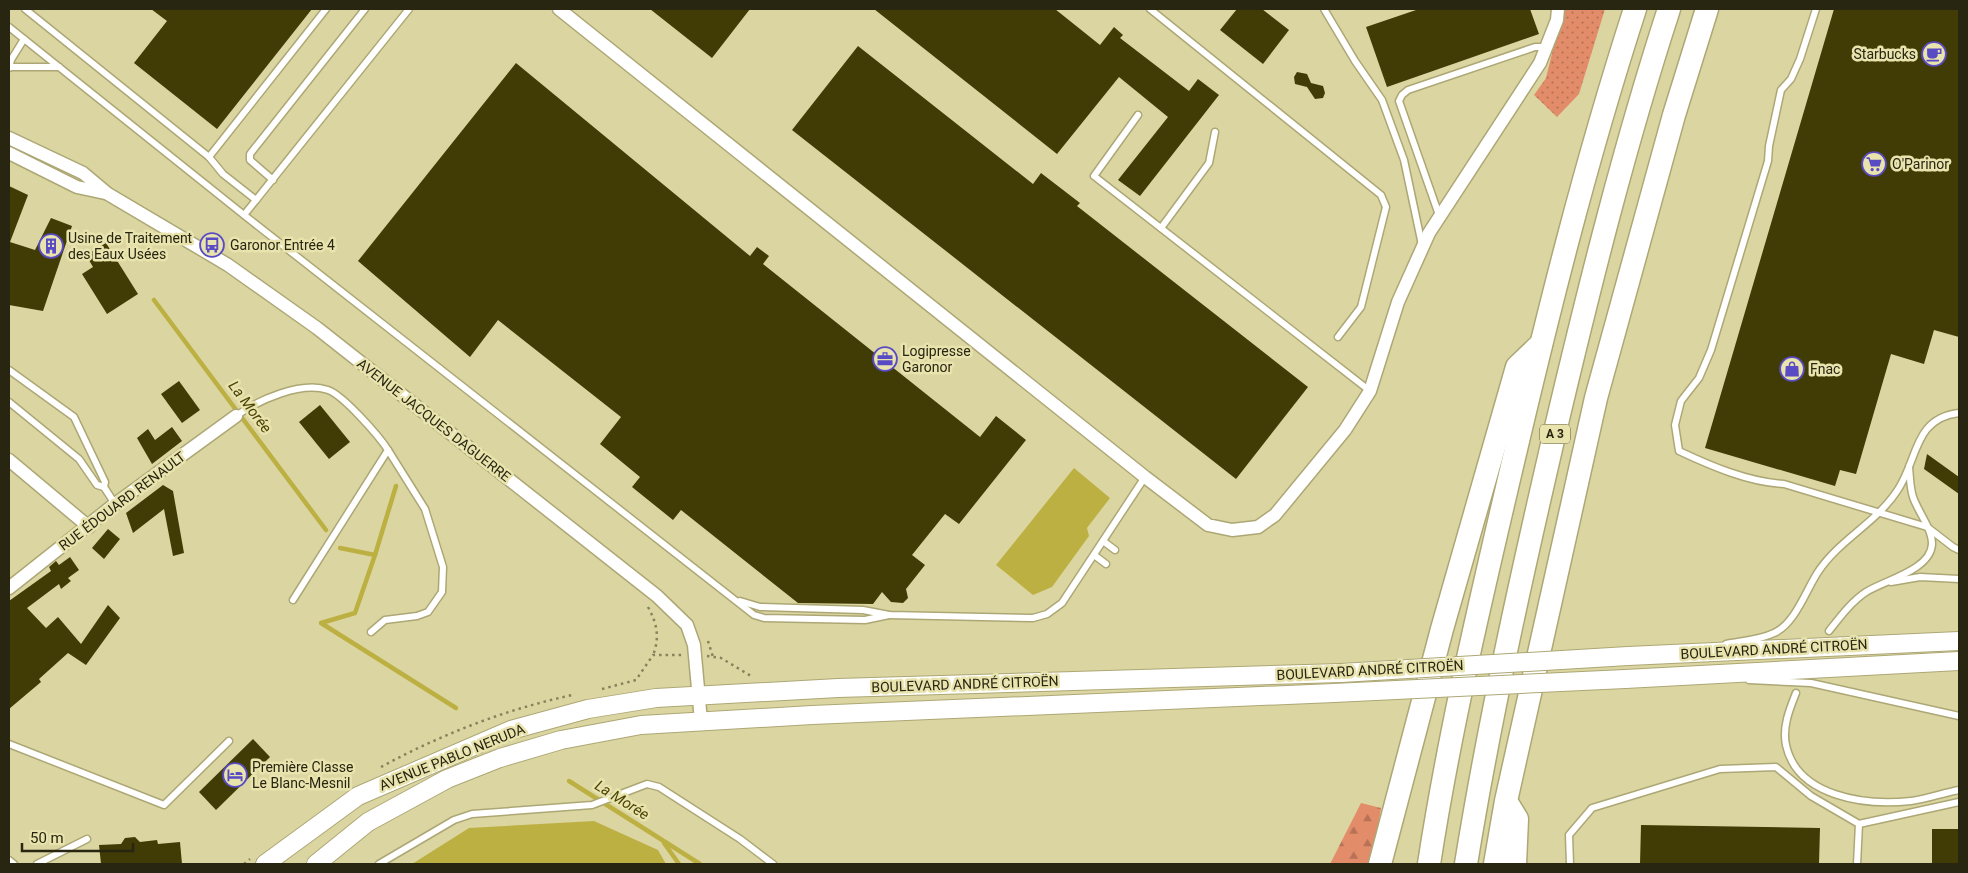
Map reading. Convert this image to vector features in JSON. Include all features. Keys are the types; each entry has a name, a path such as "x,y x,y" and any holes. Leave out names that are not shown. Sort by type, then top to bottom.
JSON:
{"highway":[{"name":"A 3","path":"1429,864 1472,636 1540,344 1581,190 1635,9"},
{"name":"A 3","path":"1466,864 1512,616 1582,318 1655,52 1669,9"},
{"path":"1495,864 1506,801 1596,398 1674,115 1707,9"},
{"path":"1380,864 1442,629 1517,366 1540,344"},
{"path":"1506,801 1517,819 1515,864"}],"main road":[{"name":"BOULEVARD ANDRÉ CITROËN","path":"780,691 1341,673 1628,656 1959,641"},
{"name":"BOULEVARD ANDRÉ CITROËN","path":"812,715 1334,693 1959,661"},
{"name":"AVENUE PABLO NERUDA","path":"265,864 358,796 511,730 588,709 656,698 780,691"},
{"name":"AVENUE PABLO NERUDA","path":"316,864 375,818 447,779 500,758 561,740 640,725 812,715"}],"street":[{"path":"559,9 1145,478 1208,525 1232,530 1258,527 1275,515 1345,430 1370,390 1398,302 1422,246 1540,63 1557,20 1558,9"},
{"name":"AVENUE JACQUES DAGUERRE","path":"9,138 84,173 108,194 228,265 317,328 638,581 687,625 694,645 701,721"},
{"name":"AVENUE JACQUES DAGUERRE","path":"9,153 77,187 108,194"},
{"name":"RUE ÉDOUARD RENAULT","path":"9,588 89,527 115,504 236,416"},
{"path":"9,460 89,527"}],"lane":[{"path":"25,9 209,157 223,174 256,200"},
{"path":"209,157 326,9"},
{"path":"273,180 250,160 250,154 365,9"},
{"path":"244,215 409,9"},
{"path":"1150,9 1381,195 1386,207 1361,307 1338,337"},
{"path":"1324,9 1355,61 1382,100 1404,160 1422,246"},
{"path":"1816,9 1800,59 1790,80 1781,90 1769,146 1768,161 1711,350 1699,378 1681,401 1675,424 1679,451 1708,464 1768,483 1784,484 1927,527 1953,548 1959,550"},
{"path":"10,30 24,39 244,215 754,614 764,618 865,620 889,615"},
{"path":"24,39 11,60 9,68 59,67"},
{"path":"1440,216 1400,102 1402,94 1408,90 1534,47 1546,47"},
{"path":"1138,115 1094,176 1370,390"},
{"path":"1161,228 1209,163 1215,132"},
{"path":"9,370 74,417 105,482 104,487"},
{"path":"236,416 248,407 271,396 300,390 329,391 338,396 382,441 425,508 443,567 442,592 428,612 417,616 385,620 370,632"},
{"path":"9,402 80,459 98,485 104,487 115,504"},
{"path":"1649,655 1747,640 1776,633 1794,615 1819,571 1838,548 1881,513 1899,489 1917,442 1933,422 1959,412"},
{"path":"293,600 388,450"},
{"path":"1829,631 1848,607 1866,592 1919,566 1927,559 1932,544 1927,527 1913,498 1909,466"},
{"path":"737,600 760,607 864,610 889,615 1033,618 1047,614 1062,603 1145,478"},
{"path":"1103,541 1115,550"},
{"path":"1094,555 1106,564"},
{"path":"1884,583 1920,577 1959,579"},
{"path":"1665,677 1811,683 1959,716"},
{"path":"1796,693 1787,717 1786,744 1794,766 1812,783 1841,796 1876,802 1911,801 1959,790"},
{"path":"9,744 164,805 229,741"},
{"path":"1570,864 1569,835 1592,808 1720,768 1776,767 1811,796 1859,824 1959,802"},
{"path":"379,864 454,820 472,814 592,805 646,784 659,788 740,839 773,864"},
{"path":"1857,864 1859,824"},
{"path":"37,864 87,839"},
{"path":"9,860 14,864"}],"path":[{"path":"638,581 639,596 655,620 657,634 653,655"}],"green space":[{"path":"1563,9 1605,9 1579,94 1557,117 1534,95 1546,78"},
{"path":"1361,803 1381,808 1372,864 1330,864"}],"shaded area":[{"path":"1074,468 1110,498 1087,528 1089,536 1052,587 1033,595 996,565"},
{"path":"594,821 658,850 666,864 412,864 469,828"}],"building":[{"path":"151,9 312,9 217,129 134,63 167,21"},
{"path":"650,9 750,9 712,58"},
{"path":"874,9 1055,9 1100,45 1114,27 1123,35 1120,38 1189,91 1198,79 1219,95 1140,196 1118,180 1168,117 1119,77 1057,154"},
{"path":"1237,9 1262,9 1289,30 1263,64 1220,30"},
{"path":"1419,9 1530,9 1539,34 1387,87 1366,27"},
{"name":"O'Parinor","path":"1834,9 1959,9 1959,337 1934,330 1924,364 1891,354 1856,474 1840,470 1835,486 1705,448"},
{"path":"858,46 1033,184 1041,173 1080,203 1077,206 1308,387 1236,479 792,130"},
{"path":"516,63 750,256 757,247 769,256 763,264 980,437 996,416 1026,440 959,524 945,514 912,555 925,565 906,589 908,598 903,603 891,602 882,592 873,604 798,603 681,510 673,520 632,487 640,477 600,444 621,417 498,320 470,357 358,261"},
{"path":"1297,72 1307,74 1311,83 1323,86 1325,93 1323,98 1315,99 1307,87 1295,84 1294,77"},
{"name":"Usine de Traitement des Eaux Usées","path":"9,186 28,195 10,242 35,250 51,218 72,226 43,311 9,305"},
{"path":"106,243 138,294 107,314 82,274 93,267 86,255"},
{"path":"179,381 200,410 182,423 161,394"},
{"path":"320,405 350,442 329,459 299,422"},
{"path":"172,427 182,441 152,464 137,438 148,429 155,440"},
{"path":"1927,454 1959,477 1959,494 1924,469"},
{"path":"163,485 173,491 184,553 173,556 164,509 133,533 126,513"},
{"path":"108,529 120,539 104,559 92,548"},
{"path":"70,557 79,570 68,578 71,581 61,589 59,584 27,608 46,628 58,617 81,644 108,605 120,618 86,665 68,653 39,679 41,682 9,709 9,601 51,571 49,567 56,561 59,565"},
{"name":"Première Classe Le Blanc-Mesnil","path":"253,739 270,757 216,810 199,792"},
{"path":"1641,825 1820,828 1819,864 1640,864"},
{"path":"1932,829 1959,829 1959,864 1932,864"},
{"path":"135,837 140,842 157,840 158,844 180,842 182,864 101,864 99,845 121,844 125,838"}],"waterway":[{"name":"La Morée","path":"154,300 326,530"},
{"name":"La Morée","path":"375,555 396,486"},
{"name":"La Morée","path":"340,548 375,555 355,613 321,623 456,708"},
{"name":"La Morée","path":"569,781 700,864"},
{"name":"La Morée","path":"664,843 679,864"}],"place":[{"name":"Starbucks","path":"1934,54"},
{"name":"O'Parinor","path":"1874,164"},
{"name":"Garonor Entrée 4","path":"212,245"},
{"name":"Usine de Traitement des Eaux Usées","path":"51,246"},
{"name":"Logipresse Garonor","path":"885,359"},
{"name":"Fnac","path":"1792,369"},
{"name":"Première Classe Le Blanc-Mesnil","path":"235,775"}]}
